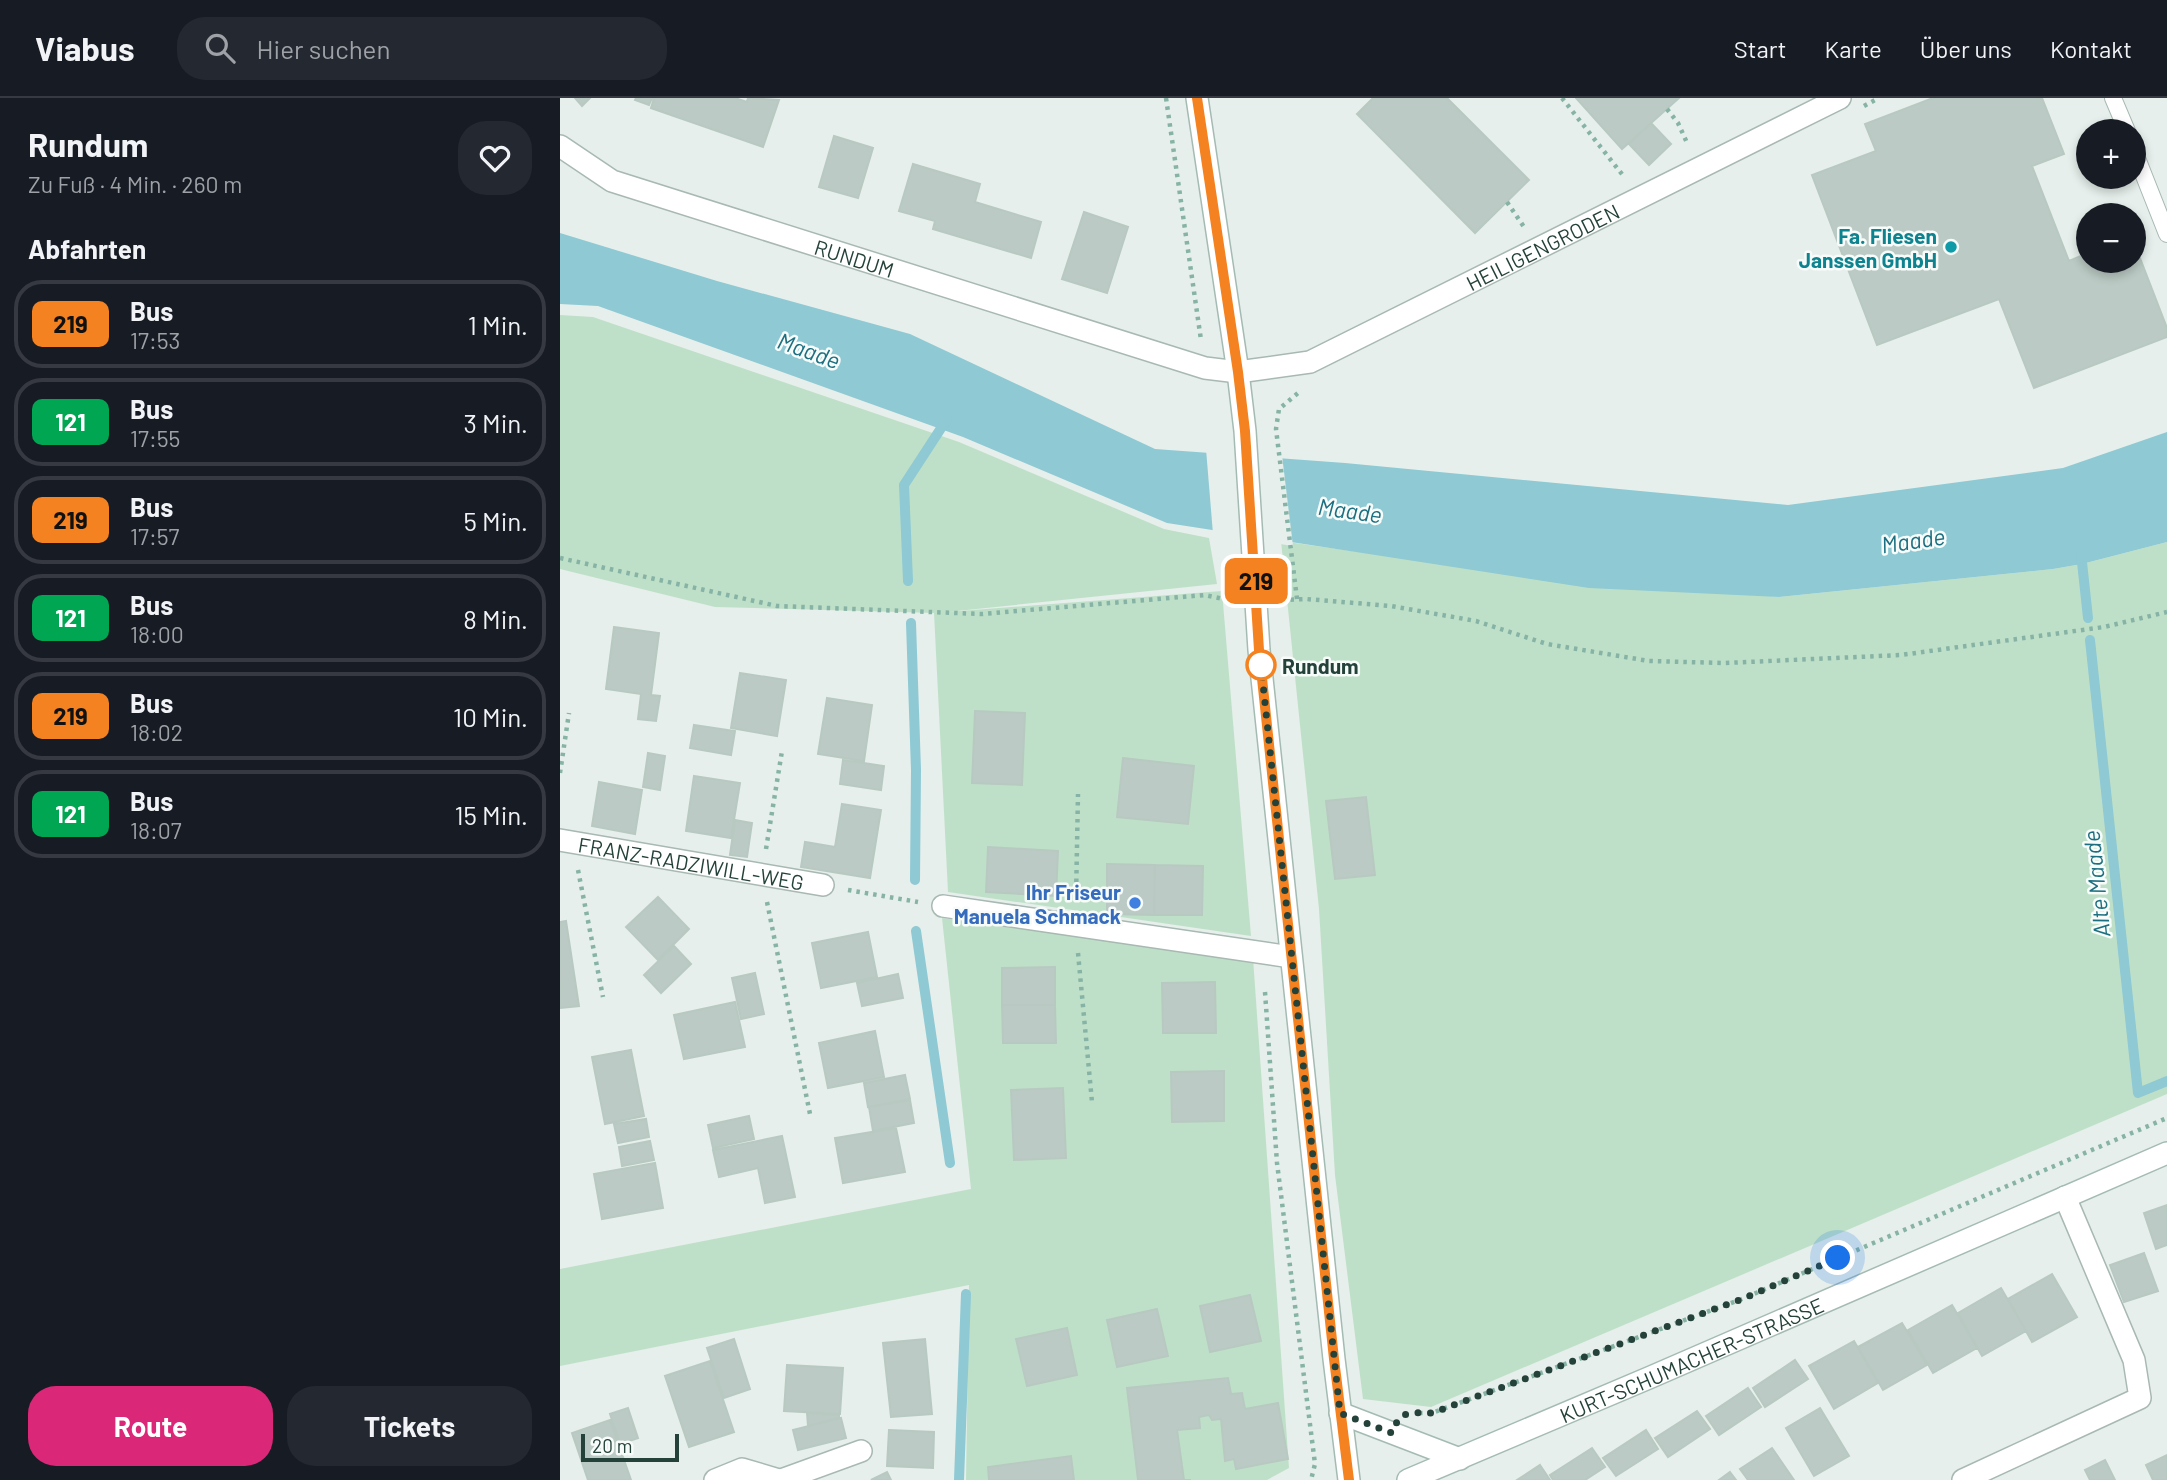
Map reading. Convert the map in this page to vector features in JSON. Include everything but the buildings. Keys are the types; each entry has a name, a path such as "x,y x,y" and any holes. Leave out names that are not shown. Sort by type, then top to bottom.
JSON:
{"street":[{"path":"1197,98 1245,431 1259,650 1349,1480"},
{"name":"HEILIGENGRODEN","path":"1238,372 1310,362 1840,98"},
{"name":"RUNDUM","path":"560,146 612,181 1205,368 1238,372"},
{"name":"FRANZ-RADZIWILL-WEG","path":"566,841 822,885"},
{"path":"943,906 1291,957"},
{"name":"KURT-SCHUMACHER-STRASSE","path":"1408,1480 2167,1153"},
{"path":"1963,1480 2140,1398 2134,1360 2065,1197"},
{"path":"1340,1413 1460,1458"},
{"path":"715,1480 741,1469 780,1480 861,1451"}],"lane":[{"path":"2113,98 2122,119"},
{"path":"2146,181 2167,234"}],"path":[{"path":"1166,98 1205,368"},
{"path":"1562,98 1642,197"},
{"path":"1667,109 1678,123 1698,169"},
{"path":"1281,470 1297,600"},
{"path":"560,558 777,606 982,614 1205,595 1230,600 1297,600 1391,606 1475,621 1547,644 1648,661 1725,663 1901,655 2104,626 2167,612"},
{"path":"560,773 569,713"},
{"path":"782,751 761,875 810,1114"},
{"path":"566,841 603,997"},
{"path":"822,885 943,906"},
{"path":"1392,1433 1395,1422 1408,1413 1432,1413 1742,1299 2167,1118"},
{"path":"1311,1480 1315,1464"}],"green space":[{"path":"560,315 593,317 959,442 1164,529 1209,538 1217,584 947,612 1222,591 1251,936 948,892 934,613 715,607 560,569"},
{"path":"1281,541 1373,554 1779,597 2053,569 2167,542 2167,1094 1431,1407 1363,1399 1335,1175 1319,909"},
{"path":"942,918 1253,958 1289,1468 1267,1480 966,1480 969,1285 560,1366 560,1269 971,1189"}],"water":[{"name":"Maade","path":"560,233 717,281 910,334 1155,449 1345,463 1788,505 2063,468 2167,432 2167,542 2053,569 1779,597 1589,588 1167,523 963,437 598,306 560,304"}],"pier":[{"path":"1206,449 1282,455 1293,546 1213,534"}],"waterway":[{"path":"908,581 904,485 947,419"},
{"name":"Alte Maade","path":"2081,553 2088,618"},
{"path":"911,623 916,770 915,880"},
{"name":"Alte Maade","path":"2090,640 2138,1093 2167,1081"},
{"path":"916,931 950,1163"},
{"path":"959,1480 966,1294"}],"bus line":[{"name":"219","path":"1197,98 1245,431 1259,650 1349,1480"}],"place":[{"name":"Fa. Fliesen Janssen GmbH","path":"1951,247"},
{"name":"Rundum","path":"1261,665"},
{"name":"Ihr Friseur Manuela Schmack","path":"1135,903"}],"route":[{"path":"1261,665 1340,1413 1392,1433 1395,1422 1408,1413 1432,1413 1742,1299 1838,1258"}]}
